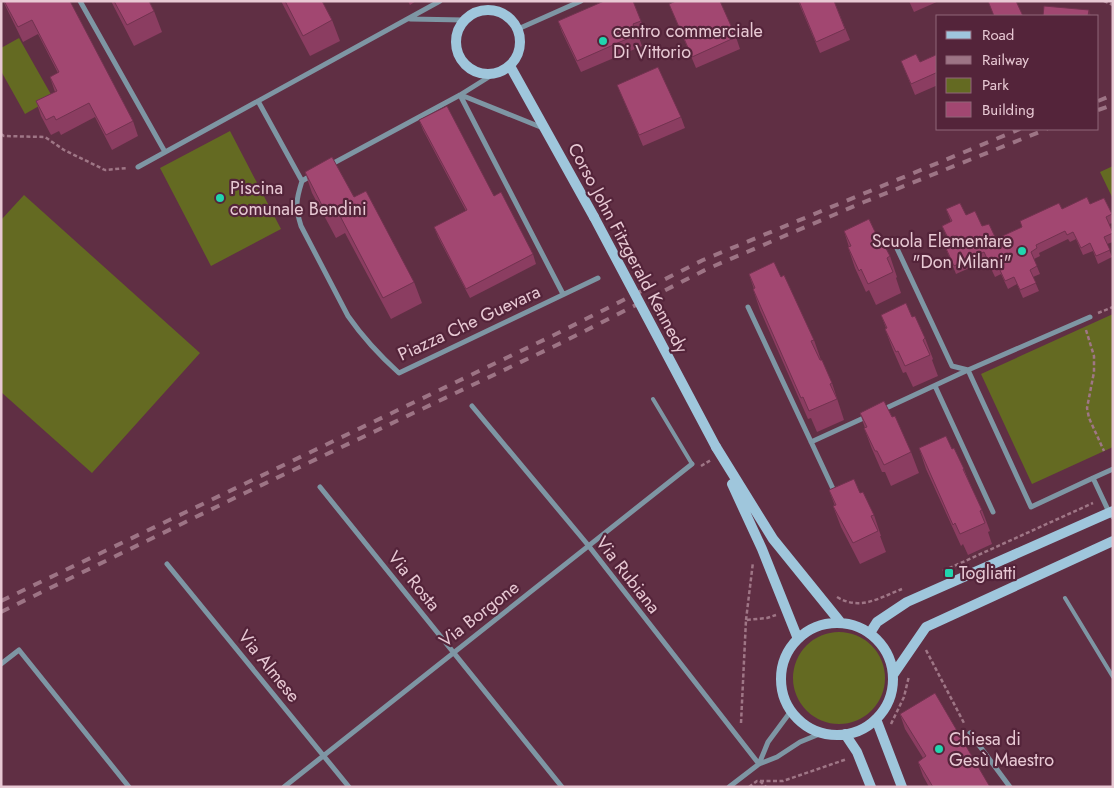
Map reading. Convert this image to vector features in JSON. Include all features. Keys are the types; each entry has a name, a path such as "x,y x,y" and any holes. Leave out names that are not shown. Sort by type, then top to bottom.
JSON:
{"street":[{"path":"80,1 165,152"},
{"path":"138,167 440,1"},
{"path":"518,29 580,1"},
{"path":"327,167 510,66 518,54 521,44 518,29 512,20 500,12 480,5 460,25 455,37 456,51 464,65 476,73 492,75"},
{"path":"407,19 464,20"},
{"name":"Corso John Fitzgerald Kennedy","path":"510,66 594,216 716,447 798,639"},
{"path":"460,95 545,129"},
{"name":"Piazza Che Guevara","path":"460,95 563,294"},
{"path":"258,101 302,180 319,172"},
{"name":"Piazza Che Guevara","path":"302,180 296,200 296,212 301,226 357,330 371,347 399,373 598,278"},
{"path":"894,242 952,366 968,370"},
{"path":"748,307 835,494"},
{"path":"811,442 968,370 1090,317"},
{"path":"968,370 1031,507 1113,469"},
{"path":"935,386 993,512"},
{"name":"Via Rubiana","path":"472,406 588,545 759,764"},
{"name":"Corso John Fitzgerald Kennedy","path":"716,447 773,539 841,623"},
{"name":"Via Borgone","path":"284,787 692,464"},
{"path":"870,634 877,622 906,602 1111,513 1102,499 1093,478"},
{"name":"Via Rosta","path":"320,487 562,787"},
{"path":"893,675 926,627 1113,541"},
{"name":"Via Almese","path":"167,564 349,787"},
{"path":"841,623 861,628 870,634 885,650 893,675 888,703 876,719 863,729 845,734 822,733 800,721 791,712 784,697 781,684 781,672 787,654 798,639 808,631 820,626 841,623"},
{"path":"1,664 19,650 129,787"},
{"path":"759,764 768,742 791,712"},
{"path":"876,719 902,787"},
{"path":"729,787 759,764 777,757 800,742 822,733"},
{"path":"845,734 857,752 871,787"},
{"path":"970,734 1010,787"}],"lane":[{"path":"653,399 692,464"},
{"path":"1065,598 1113,677"}],"path":[{"path":"1104,1 1113,4"},
{"path":"1,134 4,136 45,137 64,150 105,170 138,167"},
{"path":"1090,317 1113,307"},
{"path":"1082,321 1094,356 1094,372 1087,408 1089,418 1104,451"},
{"path":"936,574 1102,499"},
{"path":"740,740 746,620 756,537"},
{"path":"819,596 830,590 845,602 855,604 868,603 910,586"},
{"path":"746,620 767,618 787,611"},
{"path":"926,650 970,734"},
{"path":"886,742 896,737 892,724 904,697 910,670"},
{"path":"749,787 757,781 783,781 847,759 857,752"},
{"path":"760,781 766,787"}],"green space":[{"path":"19,38 53,98 25,114 1,71 1,48"},
{"name":"Piscina comunale Bendini","path":"230,131 281,229 211,266 160,168"},
{"path":"1113,166 1113,199 1100,172"},
{"path":"24,195 200,353 92,473 1,392 1,220"},
{"path":"1113,314 1113,447 1032,484 981,374"},
{"path":"839,632 857,635 872,645 882,660 885,678 882,696 872,711 857,721 839,724 821,721 806,711 796,696 793,678 796,660 806,645 821,635"}],"building":[{"path":"4,1 70,1 133,121 106,135 89,103 56,120 54,116 46,120 36,101 57,91 50,77 59,72 32,20 18,27"},
{"path":"114,1 149,1 154,11 127,25"},
{"path":"285,1 322,1 332,20 303,36"},
{"name":"centro commerciale Di Vittorio","path":"604,1 633,1 641,21 633,24 638,34 577,61 558,21"},
{"path":"676,1 720,1 736,37 692,57 669,4"},
{"path":"799,1 834,1 845,29 816,42"},
{"path":"988,1 1016,1 1023,15 994,15"},
{"path":"1044,6 1089,10 1088,15 1043,15"},
{"path":"916,54 920,62 936,55 936,73 911,84 901,61"},
{"path":"658,67 681,117 639,135 617,85"},
{"path":"447,106 494,196 501,192 533,254 466,289 434,227 467,210 419,120"},
{"path":"332,157 354,197 366,191 414,282 383,298 338,212 328,217 305,172"},
{"path":"1087,197 1090,204 1104,198 1112,214 1106,217 1113,233 1104,237 1110,250 1096,256 1090,243 1081,248 1073,232 1067,235 1065,231 1036,245 1037,248 1031,252 1037,266 1030,270 1036,283 1020,290 1014,277 1005,281 998,266 992,269 984,252 954,266 944,244 950,242 942,226 952,221 946,209 960,203 966,215 975,211 982,226 989,224 996,239 1022,227 1020,221 1059,203 1062,209"},
{"path":"869,219 890,256 887,258 893,272 868,284 861,269 859,271 848,247 851,246 844,231"},
{"path":"774,262 781,277 784,275 814,340 811,341 820,360 822,360 837,399 809,411 803,397 801,398 753,289 755,288 749,274"},
{"path":"906,303 912,317 915,316 930,355 905,366 885,329 887,328 881,315"},
{"path":"884,401 892,417 895,416 911,452 884,465 864,428 867,427 860,413"},
{"path":"946,436 964,469 982,510 980,511 985,523 960,534 955,523 953,525 919,448"},
{"path":"854,479 860,493 863,492 874,515 871,516 878,531 853,543 833,506 836,505 829,490"},
{"name":"Chiesa di Gesù Maestro","path":"935,693 990,787 933,787 918,762 926,756 900,714"}],"railway":[{"path":"1099,101 1113,95"},
{"path":"1099,110 1113,105"},
{"path":"1,601 556,334 703,260 1018,130"},
{"path":"1,612 247,492 561,343 707,269 864,202 1044,130"}],"place":[{"name":"centro commerciale Di Vittorio","path":"603,41"},
{"name":"Piscina comunale Bendini","path":"220,198"},
{"name":"Scuola Elementare \"Don Milani\"","path":"1022,251"},
{"name":"Togliatti","path":"949,573"},
{"name":"Chiesa di Gesù Maestro","path":"939,749"}]}
